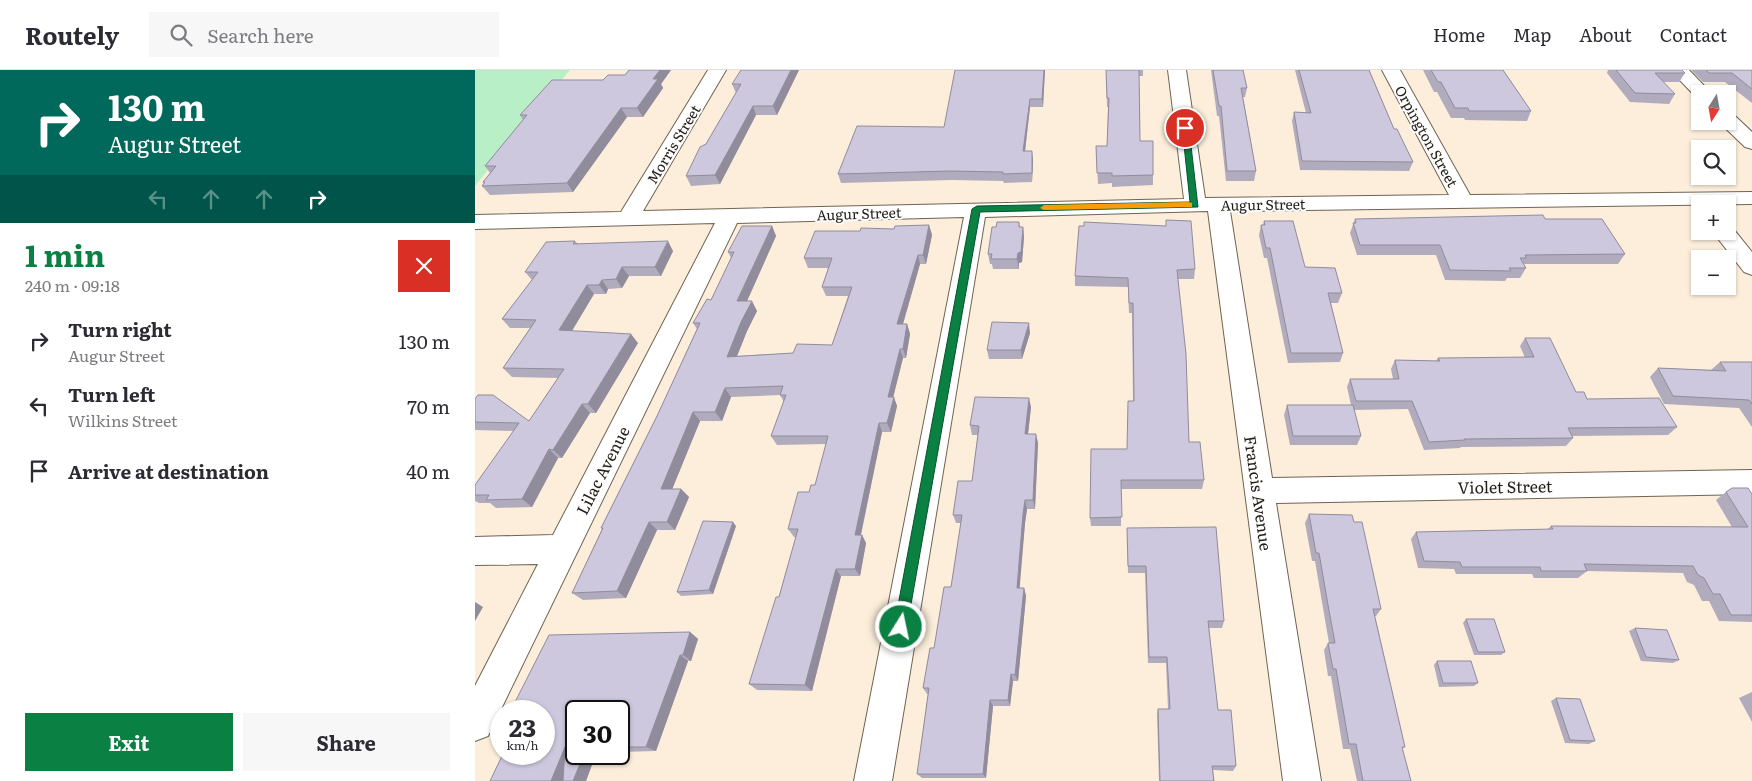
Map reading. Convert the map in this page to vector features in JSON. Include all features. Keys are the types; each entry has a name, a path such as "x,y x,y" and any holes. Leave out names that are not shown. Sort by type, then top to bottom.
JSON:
{"street":[{"name":"Morris Street","path":"629,217 717,70"},
{"name":"Francis Avenue","path":"1177,70 1207,205 1259,490 1302,781"},
{"name":"Orpington Street","path":"1391,70 1463,201"},
{"path":"1679,70 1694,85"},
{"path":"1736,127 1752,143"},
{"name":"Augur Street","path":"1736,199 1752,198"},
{"name":"Augur Street","path":"475,222 1207,205 1463,201 1691,201"},
{"path":"873,781 977,209"},
{"name":"Lilac Avenue","path":"475,723 729,217"},
{"path":"1730,240 1752,267"},
{"name":"Violet Street","path":"1259,490 1752,482"},
{"path":"475,551 562,549"}],"green space":[{"path":"475,70 570,70 475,186"}],"building":[{"path":"629,70 660,70 653,79 658,79 637,108 621,108 567,183 482,186 496,166 485,166 527,115 520,115 552,80 603,80 608,75 625,75"},
{"path":"741,70 791,70 773,106 753,106 715,175 686,176 700,147 706,144 741,84 732,84"},
{"path":"955,70 1044,70 1042,99 1030,99 1023,151 1032,151 1032,173 1003,174 1003,172 950,171 838,174 857,126 944,127"},
{"path":"1106,70 1139,70 1140,141 1153,141 1153,175 1112,176 1112,173 1097,173 1096,146 1107,146 1109,98 1107,98"},
{"path":"1213,70 1243,70 1247,88 1241,88 1256,171 1227,171 1221,106 1219,106"},
{"path":"1299,70 1369,70 1394,129 1397,129 1413,162 1302,161 1294,112 1311,113"},
{"path":"1431,70 1503,70 1531,111 1469,111 1468,108 1455,108 1441,82 1438,82"},
{"path":"1616,70 1682,70 1685,73 1655,73 1675,94 1635,93"},
{"path":"1706,70 1752,70 1752,89 1732,73 1709,73"},
{"path":"1543,215 1545,219 1602,219 1625,254 1525,255 1526,258 1520,258 1526,268 1509,268 1511,271 1450,270 1440,245 1360,245 1353,223 1356,223 1355,219"},
{"path":"1166,220 1191,221 1195,269 1177,270 1186,354 1189,442 1200,442 1204,480 1121,480 1122,517 1090,518 1091,449 1127,449 1128,401 1134,401 1133,303 1129,303 1128,278 1075,276 1079,226 1084,226 1084,222 1166,226"},
{"path":"1264,221 1293,221 1305,267 1335,268 1342,293 1328,293 1343,353 1291,353 1270,248 1266,248 1261,225 1265,225"},
{"path":"997,222 1019,222 1019,227 1023,227 1021,252 1018,253 1017,259 991,259 992,254 988,254 992,227 996,227"},
{"path":"929,225 923,255 918,255 897,324 907,324 903,349 900,349 888,397 894,397 887,423 879,423 855,535 862,535 855,569 836,569 805,685 749,684 776,597 779,597 798,529 788,529 798,492 809,492 811,485 815,485 828,436 771,436 786,395 780,395 783,386 725,388 715,412 693,412 661,489 681,489 667,522 649,522 617,591 572,593 603,528 601,528 657,416 700,323 693,323 707,299 711,300 734,252 728,252 742,226 772,226 737,301 752,301 727,357 793,353 797,344 832,345 852,287 822,287 832,258 804,258 815,231 860,231 861,228 894,229 895,226"},
{"path":"575,241 573,244 668,241 655,267 622,267 616,279 602,280 599,285 587,285 559,330 631,334 588,404 582,404 553,450 549,449 522,499 486,500 489,495 475,495 475,485 519,423 475,422 475,399 478,395 493,395 529,421 564,369 503,368 536,320 502,319 538,272 525,272 546,242"},
{"path":"992,322 1029,323 1021,350 987,350"},
{"path":"1525,338 1550,338 1576,392 1584,392 1587,399 1659,398 1677,427 1568,428 1573,438 1464,439 1429,442 1412,401 1356,401 1350,379 1399,379 1395,360 1440,361 1438,358 1534,357"},
{"path":"1720,362 1752,362 1752,404 1749,400 1673,396 1658,368 1726,371"},
{"path":"975,397 1029,398 1025,434 1036,434 1033,500 1025,500 1023,514 1017,588 1024,588 1015,675 1011,674 1008,700 990,700 983,774 917,774 929,688 923,688 930,648 934,648 944,587 951,587 962,515 953,515 958,481 972,481 979,426 970,425"},
{"path":"1287,405 1353,405 1361,436 1293,436"},
{"path":"1732,488 1748,488 1752,494 1752,615 1731,615 1720,594 1713,594 1704,578 1698,575 1693,566 1584,564 1587,571 1541,571 1540,567 1462,567 1460,562 1424,561 1416,532 1553,529 1551,526 1748,527 1726,492"},
{"path":"1309,514 1352,515 1354,522 1362,522 1381,609 1373,609 1411,781 1363,781 1356,744 1349,744 1336,669 1333,669 1328,643 1335,643 1319,553 1316,553"},
{"path":"703,521 733,522 709,590 677,592"},
{"path":"1216,527 1224,621 1208,621 1218,710 1231,710 1236,766 1212,766 1214,781 1160,781 1158,709 1170,709 1167,657 1149,657 1146,566 1128,566 1127,528"},
{"path":"1466,619 1494,619 1505,652 1478,652"},
{"path":"1635,628 1667,630 1679,660 1646,657"},
{"path":"690,632 683,655 680,655 646,747 630,747 630,700 565,700 565,747 551,781 490,781 498,765 555,765 555,700 516,700 549,635"},
{"path":"1437,661 1471,661 1478,683 1443,683"},
{"path":"1556,698 1580,699 1595,741 1570,740"},
{"path":"565,747 565,765 580,765 573,781 563,781"}],"slow traffic":[{"path":"1044,208 1188,205"}],"route":[{"path":"901,627 977,209 1195,205 1185,128"}]}
